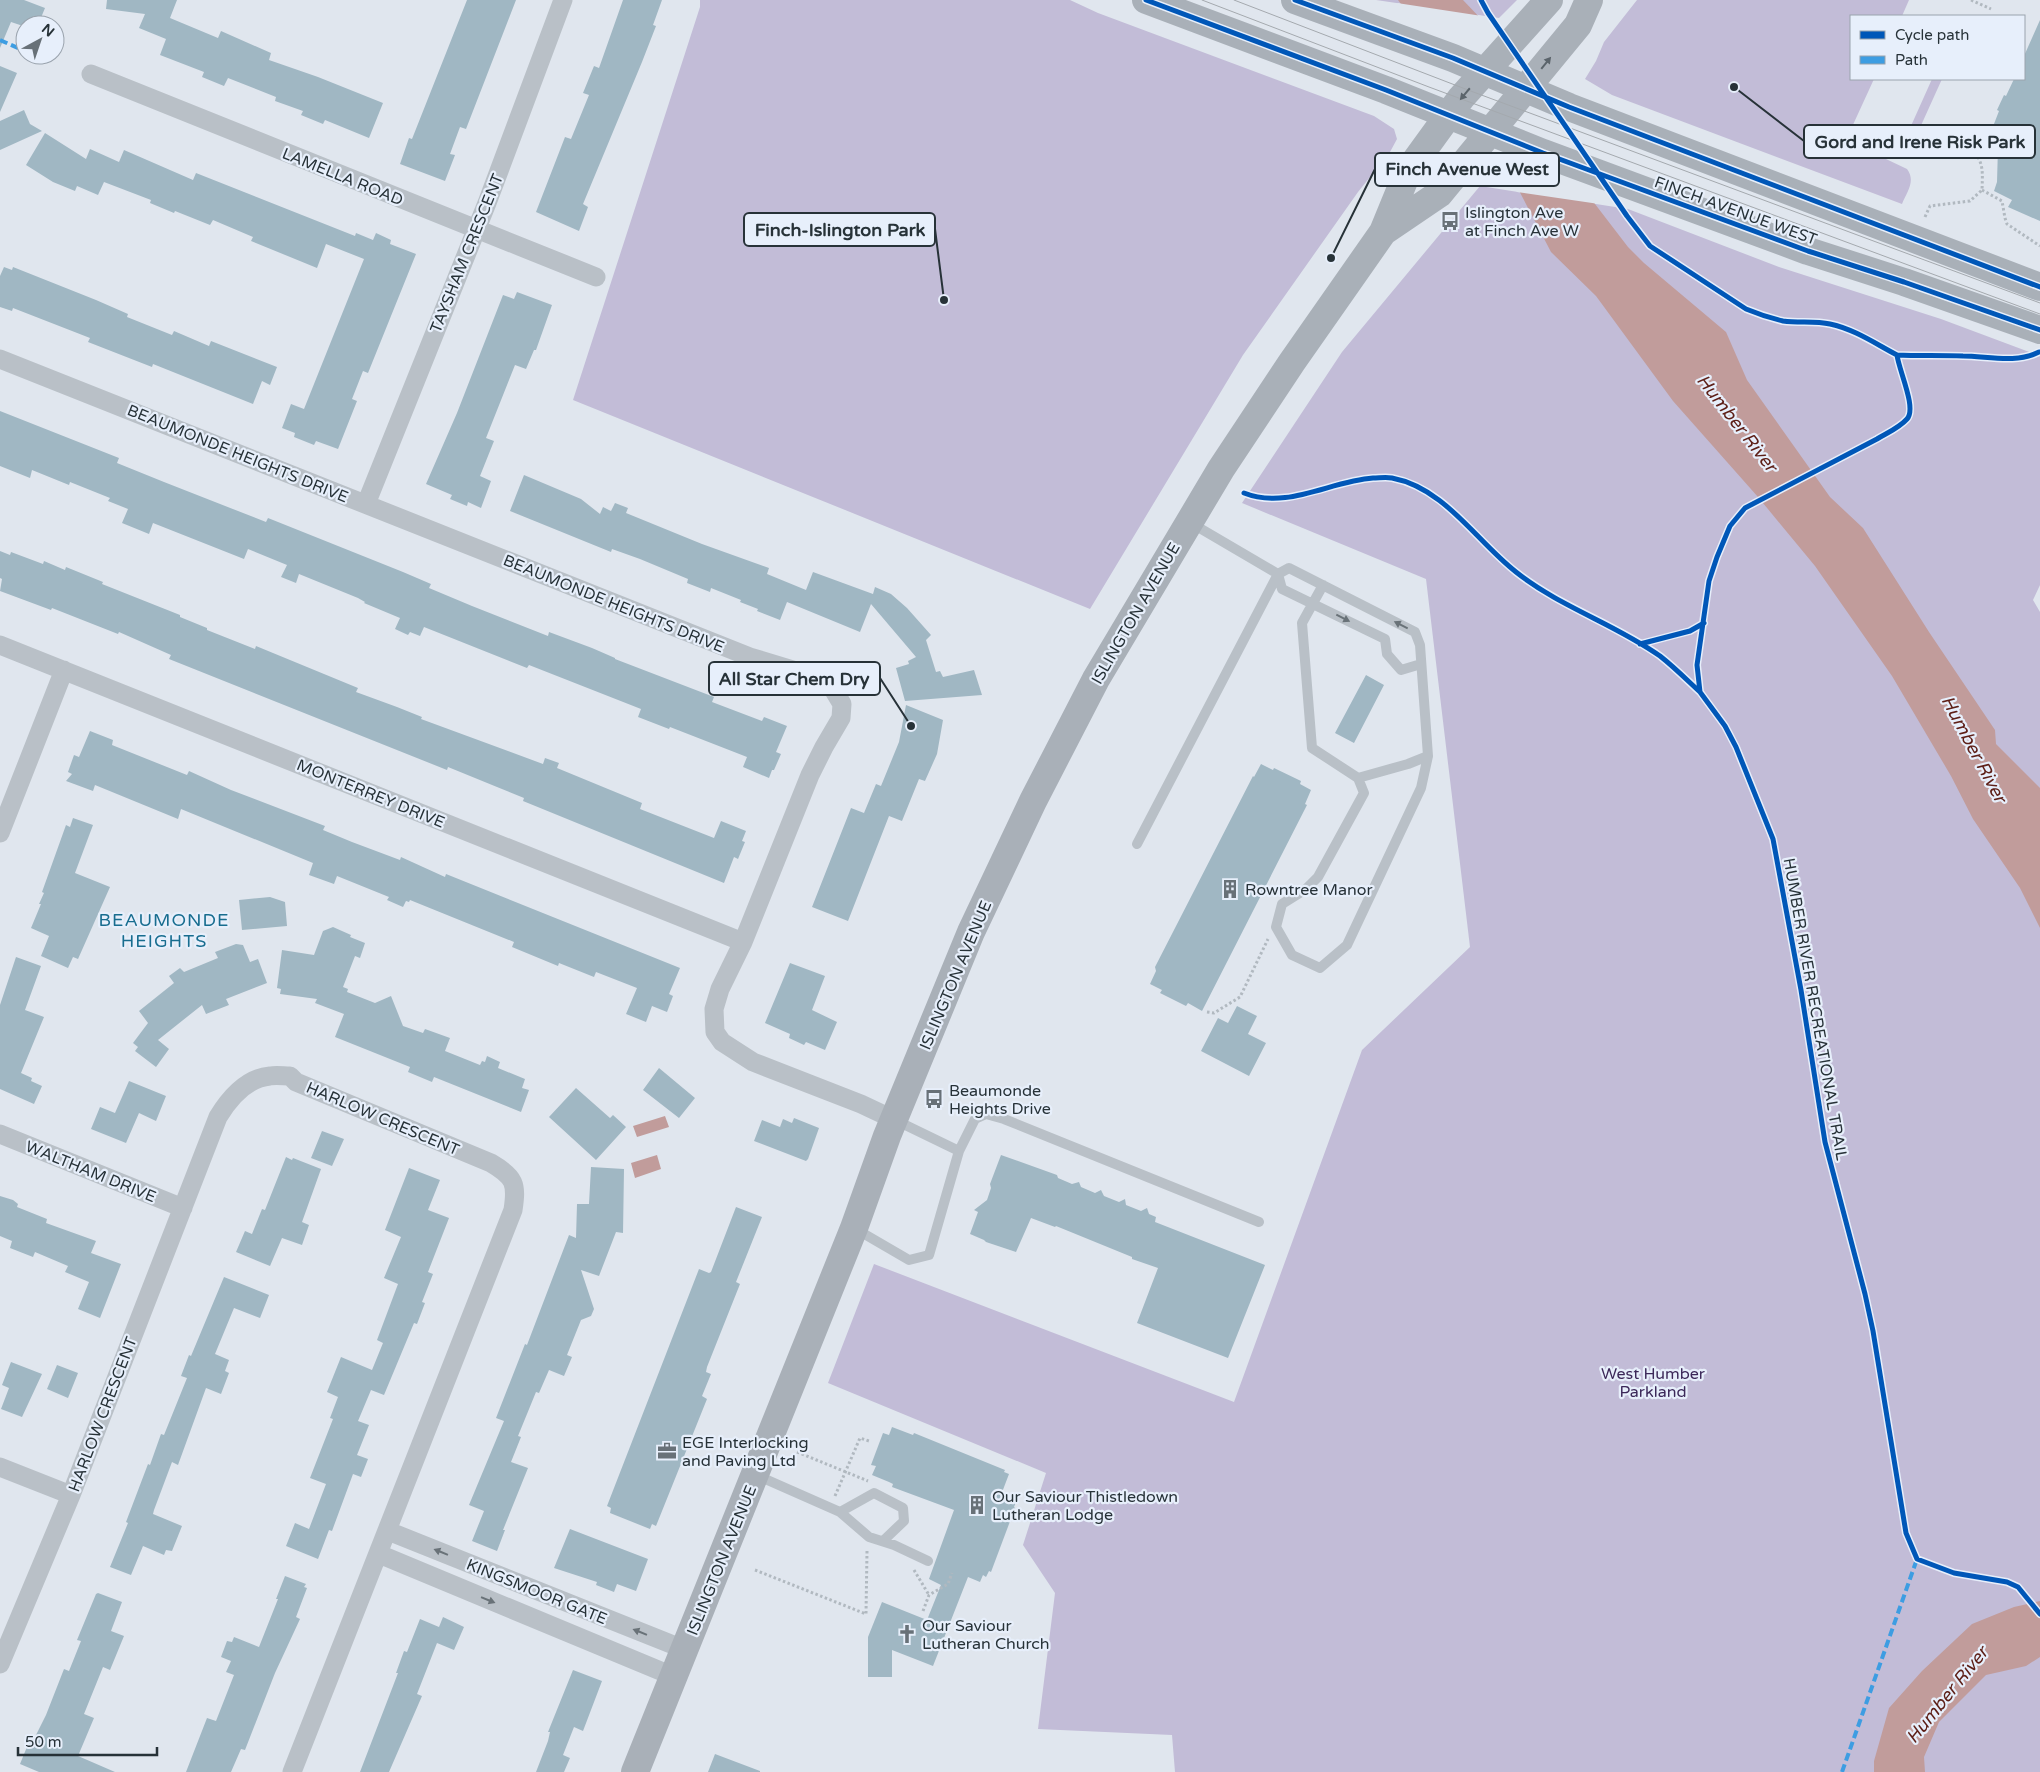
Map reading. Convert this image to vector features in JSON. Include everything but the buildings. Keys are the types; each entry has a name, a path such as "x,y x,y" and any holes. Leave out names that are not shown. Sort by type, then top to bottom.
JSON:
{"main road":[{"name":"FINCH AVENUE WEST","path":"1146,0 1386,90 1491,133 1808,251 1904,282 2040,330"},
{"path":"1295,0 1453,58 1526,90 1615,125 2040,288"},
{"name":"ISLINGTON AVENUE","path":"636,1772 854,1228 894,1120 971,932 1033,801 1096,679 1188,521 1292,362 1383,232 1408,171 1447,116 1483,72 1549,0"},
{"name":"ISLINGTON AVENUE","path":"1383,232 1439,194 1578,25 1590,0"}],"street":[{"name":"TAYSHAM CRESCENT","path":"366,504 476,229 563,0"},
{"name":"LAMELLA ROAD","path":"91,74 596,277"},
{"name":"BEAUMONDE HEIGHTS DRIVE","path":"0,359 750,657 803,673 833,689 842,704 841,718 824,746 810,775 742,942 720,989 714,1009 715,1032 722,1042 753,1062 860,1104 894,1120"},
{"name":"MONTERREY DRIVE","path":"0,645 742,942"},
{"path":"0,833 64,670"},
{"name":"HARLOW CRESCENT","path":"0,1664 71,1495 218,1117 227,1102 245,1085 268,1076 290,1076 296,1082 492,1163 506,1172 515,1183 513,1210 292,1772"},
{"name":"WALTHAM DRIVE","path":"0,1134 183,1208"},
{"path":"0,1467 71,1495"},
{"name":"KINGSMOOR GATE","path":"388,1531 686,1650"},
{"name":"KINGSMOOR GATE","path":"379,1554 675,1677"}],"lane":[{"path":"1188,521 1278,574 1282,589 1385,639 1387,654 1401,670 1421,664"},
{"path":"1137,844 1278,574 1289,568 1324,585 1415,632 1420,645 1428,756 1421,788 1347,945 1320,968 1292,955 1276,927 1282,904 1306,889 1318,877 1364,793 1358,778 1312,748 1302,623 1324,585"},
{"path":"1358,778 1408,764 1428,756"},
{"path":"854,1228 909,1260 929,1255 960,1151 975,1119 986,1114 1004,1119 1259,1222"},
{"path":"894,1120 960,1151"},
{"path":"755,1475 835,1510 869,1537 928,1561"},
{"path":"835,1510 874,1493 903,1508 904,1521 883,1542"}],"path":[{"path":"1971,0 1991,9"},
{"path":"1926,217 1930,206 1970,201 1982,190 1983,169 1968,142"},
{"path":"1982,190 2002,201 2008,224 2040,246"},
{"path":"1206,1012 1214,1013 1240,996 1278,920"},
{"path":"835,1510 845,1472 860,1438 869,1441"},
{"path":"797,1452 868,1482"},
{"path":"755,1570 866,1614 867,1551 876,1555"},
{"path":"913,1568 928,1594 923,1611"},
{"path":"928,1594 948,1584 952,1573"}],"green space":[{"path":"700,0 1070,0 1098,13 1374,116 1394,129 1397,139 1390,152 1358,192 1243,355 1090,609 573,400 700,7"},
{"path":"1376,0 1517,0 1499,18"},
{"path":"1637,0 1909,0 1902,15 1850,15 1850,80 1874,80 1846,140 1907,169 1910,173 1911,182 1902,204 1612,95 1585,79 1596,61 1604,42"},
{"path":"1932,80 1942,80 1909,152 1903,149 1902,146"},
{"name":"West Humber Parkland","path":"1480,186 1628,209 1779,267 1941,319 2040,356 2040,585 2033,600 2040,612 2040,1772 1175,1772 1172,1735 1038,1729 1055,1593 1023,1545 1046,1473 828,1383 874,1264 1234,1402 1362,1050 1470,947 1426,579 1242,503 1342,352"}],"water":[{"name":"Humber River","path":"1398,0 1463,0 1483,21 1517,81 1595,204 1628,247 1644,263 1726,332 1747,380 1830,497 1863,528 1929,632 1995,730 1996,744 2040,788 2040,928 2020,888 1973,819 1951,776 1892,676 1815,566 1758,497 1673,401 1596,296 1551,252 1477,110"},
{"path":"665,1116 669,1127 637,1137 633,1126"},
{"path":"657,1155 661,1169 635,1178 631,1163"},
{"name":"Humber River","path":"2040,1601 2040,1657 2026,1666 1986,1675 1939,1722 1924,1757 1925,1772 1874,1772 1874,1761 1889,1708 1922,1671 1972,1624 2014,1607"}],"pier":[{"path":"1397,3 1482,16 1519,80 1599,204 1517,192 1475,111"}],"tram line":[{"path":"1202,0 1429,87 2040,314"},
{"path":"1234,0 1468,90 2040,303"}],"marked path":[{"path":"0,40 15,47"},
{"path":"1842,1772 1917,1559"}],"cycle path":[{"path":"1146,0 1386,90 1543,153 1808,251 1904,282 2040,330"},
{"path":"1295,0 1453,58 1569,107 2040,287"},
{"name":"HUMBER RIVER RECREATIONAL TRAIL","path":"1481,0 1627,216 1650,246 1746,309 1783,321 1824,323 1839,326 1865,337 1897,355 1909,398 1910,414 1907,419 1897,428 1877,439 1745,508 1730,526 1709,581 1697,665 1700,692 1725,726 1736,747 1773,839 1801,990 1825,1142 1873,1331 1906,1533 1917,1559 1954,1573 2007,1582 2018,1587 2040,1614"},
{"path":"1897,355 1972,356 2011,359 2030,356 2039,352"},
{"path":"1244,493 1260,497 1292,497 1357,480 1373,478 1392,478 1411,484 1444,504 1516,572 1569,606 1625,634 1660,656 1700,692"},
{"path":"1640,644 1690,631 1704,623"}],"place":[{"name":"Gord and Irene Risk Park","path":"1734,87"},
{"name":"Islington Ave at Finch Ave W","path":"1450,221"},
{"name":"Finch Avenue West","path":"1331,258"},
{"name":"Finch-Islington Park","path":"944,300"},
{"name":"All Star Chem Dry","path":"911,726"},
{"name":"Rowntree Manor","path":"1230,889"},
{"name":"Beaumonde Heights Drive","path":"934,1099"},
{"name":"EGE Interlocking and Paving Ltd","path":"667,1451"},
{"name":"Our Saviour Thistledown Lutheran Lodge","path":"977,1505"},
{"name":"Our Saviour Lutheran Church","path":"907,1634"}],"district":[{"name":"BEAUMONDE HEIGHTS","path":"164,930"}]}
